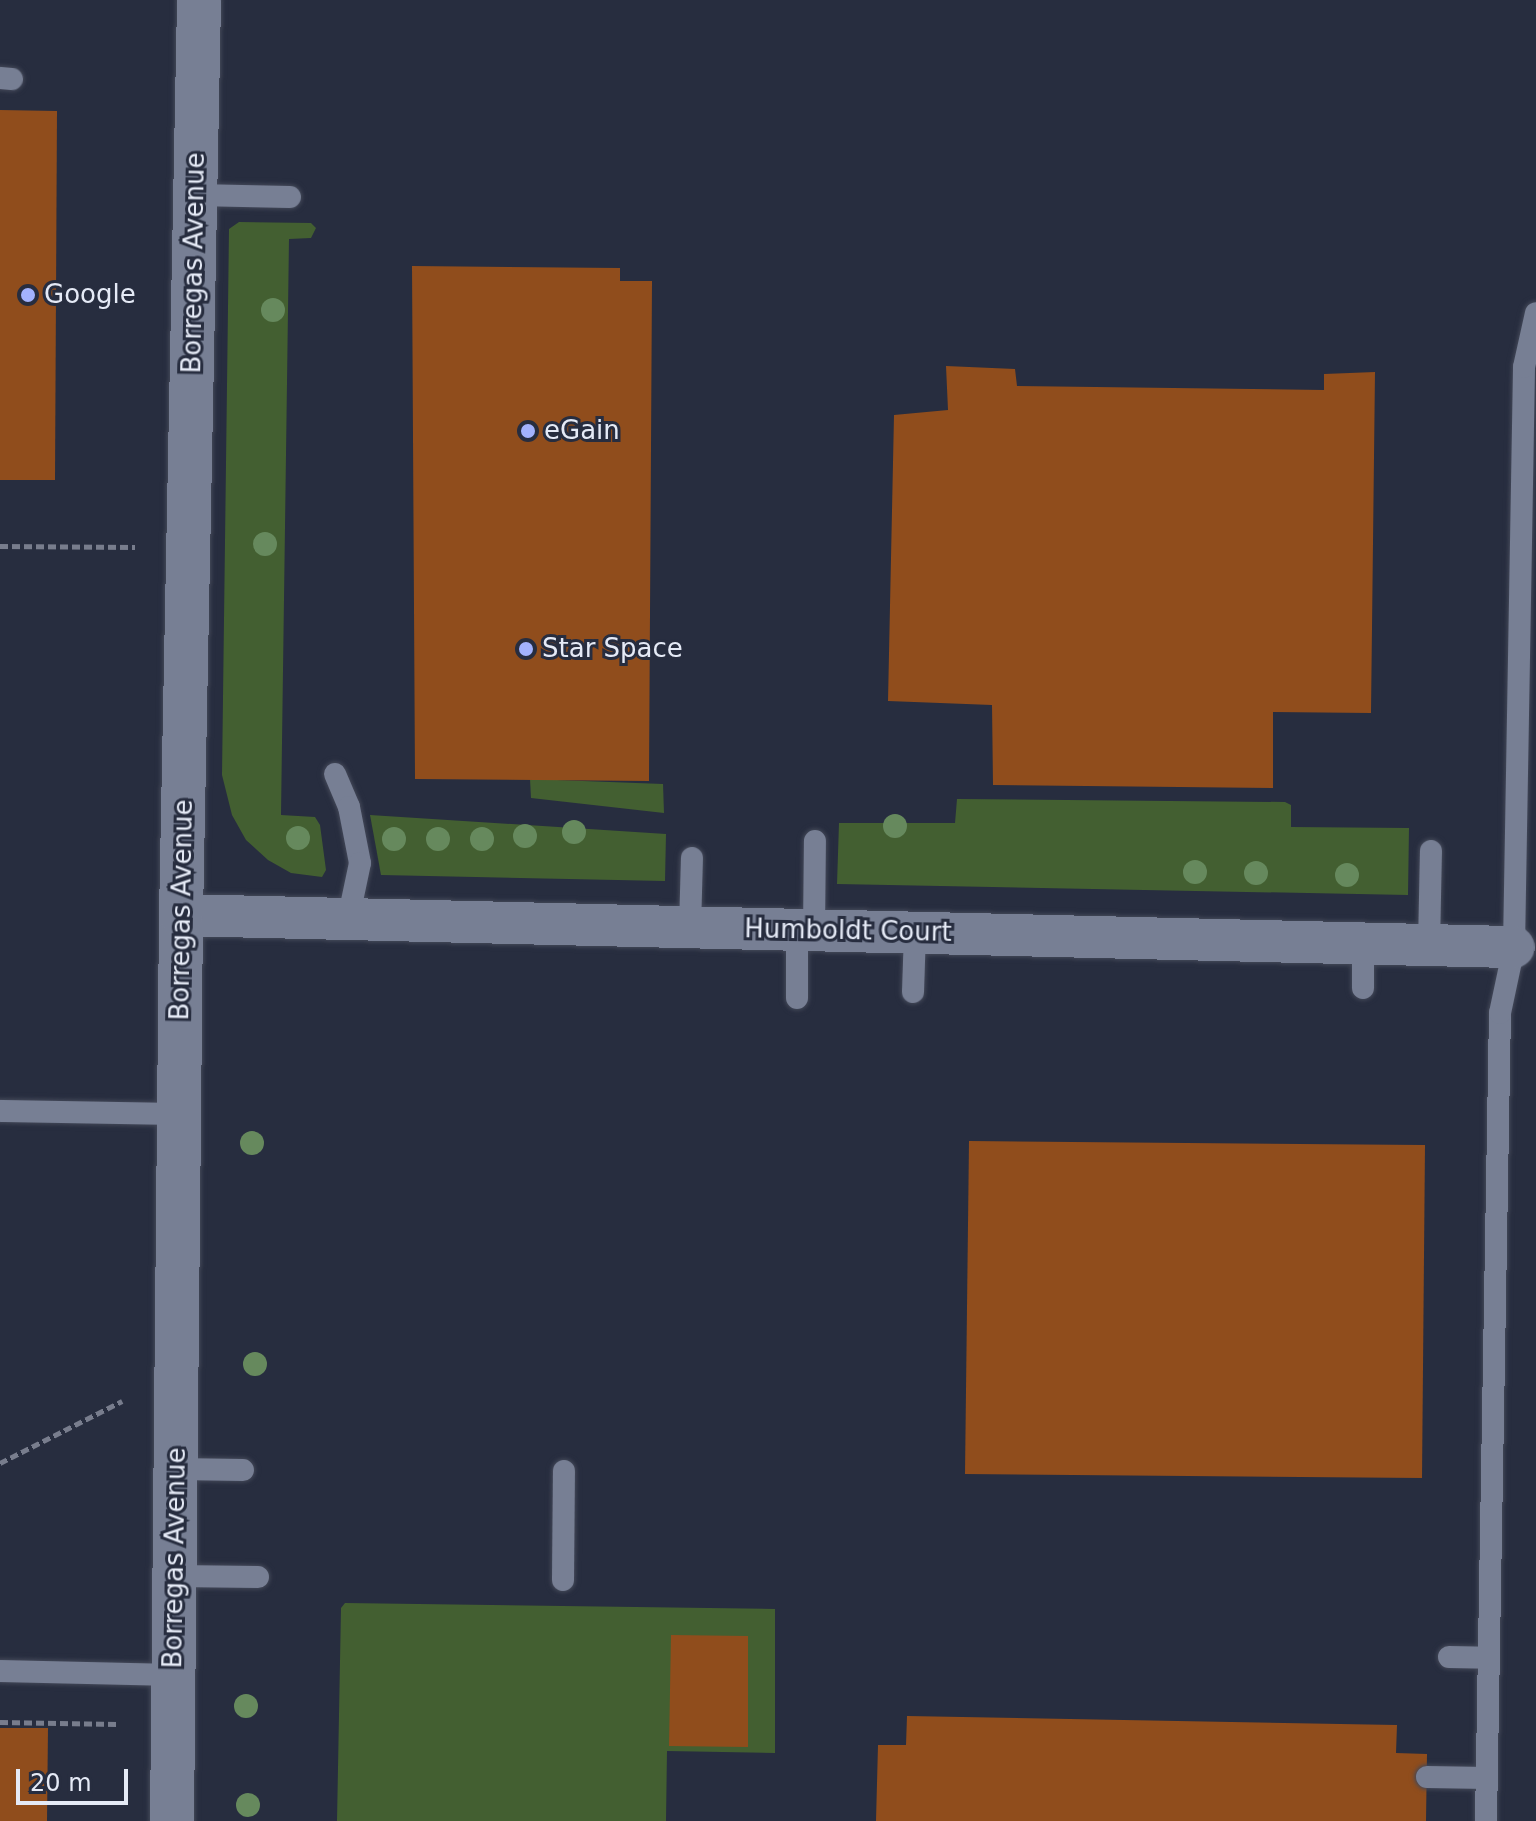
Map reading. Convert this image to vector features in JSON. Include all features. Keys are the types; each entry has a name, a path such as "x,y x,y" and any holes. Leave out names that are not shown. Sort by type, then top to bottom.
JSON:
{"street":[{"name":"Borregas Avenue","path":"172,1821 181,915 199,0"},
{"name":"Humboldt Court","path":"181,915 1514,947"}],"lane":[{"path":"195,195 290,197"},
{"path":"1486,1821 1500,1013 1514,947 1524,367 1536,313"},
{"path":"335,774 349,807 360,863 348,920"},
{"path":"797,998 815,841"},
{"path":"1429,945 1431,851"},
{"path":"690,928 692,858"},
{"path":"913,992 915,933"},
{"path":"1363,943 1363,988"},
{"path":"0,1111 180,1114"},
{"path":"176,1469 243,1470"},
{"path":"563,1580 564,1471"},
{"path":"175,1576 258,1577"},
{"path":"1449,1657 1488,1658"},
{"path":"0,1671 174,1675"},
{"path":"1427,1777 1487,1778"}],"path":[{"path":"0,546 135,547"},
{"path":"0,1463 122,1401"},
{"path":"0,1722 117,1724"}],"green space":[{"path":"239,222 311,223 316,228 311,238 289,239 281,815 315,817 320,825 326,870 322,877 291,873 268,860 246,840 232,815 222,775 229,229"},
{"path":"530,779 663,784 664,813 531,798"},
{"path":"957,799 1285,802 1291,805 1291,827 1409,828 1408,895 837,884 839,823 955,823"},
{"path":"370,815 666,834 665,881 381,875"},
{"path":"345,1603 775,1609 775,1753 667,1751 666,1821 337,1821 341,1608"}],"building":[{"name":"Google","path":"0,110 57,111 55,480 0,480"},
{"path":"412,266 620,268 620,281 652,281 649,781 415,779"},
{"path":"946,366 1015,369 1017,386 1324,390 1324,374 1375,372 1371,713 1273,712 1273,788 993,785 992,705 888,701 894,415 948,410"},
{"path":"969,1141 1425,1145 1422,1478 965,1474"},
{"path":"671,1635 748,1636 748,1747 669,1746"},
{"path":"907,1716 1397,1725 1396,1753 1427,1754 1426,1821 876,1821 878,1745 906,1745"},
{"path":"0,1728 48,1728 47,1821 0,1821"}],"place":[{"name":"Google","path":"28,295"},
{"name":"eGain","path":"528,431"},
{"name":"Star Space","path":"526,649"}]}
